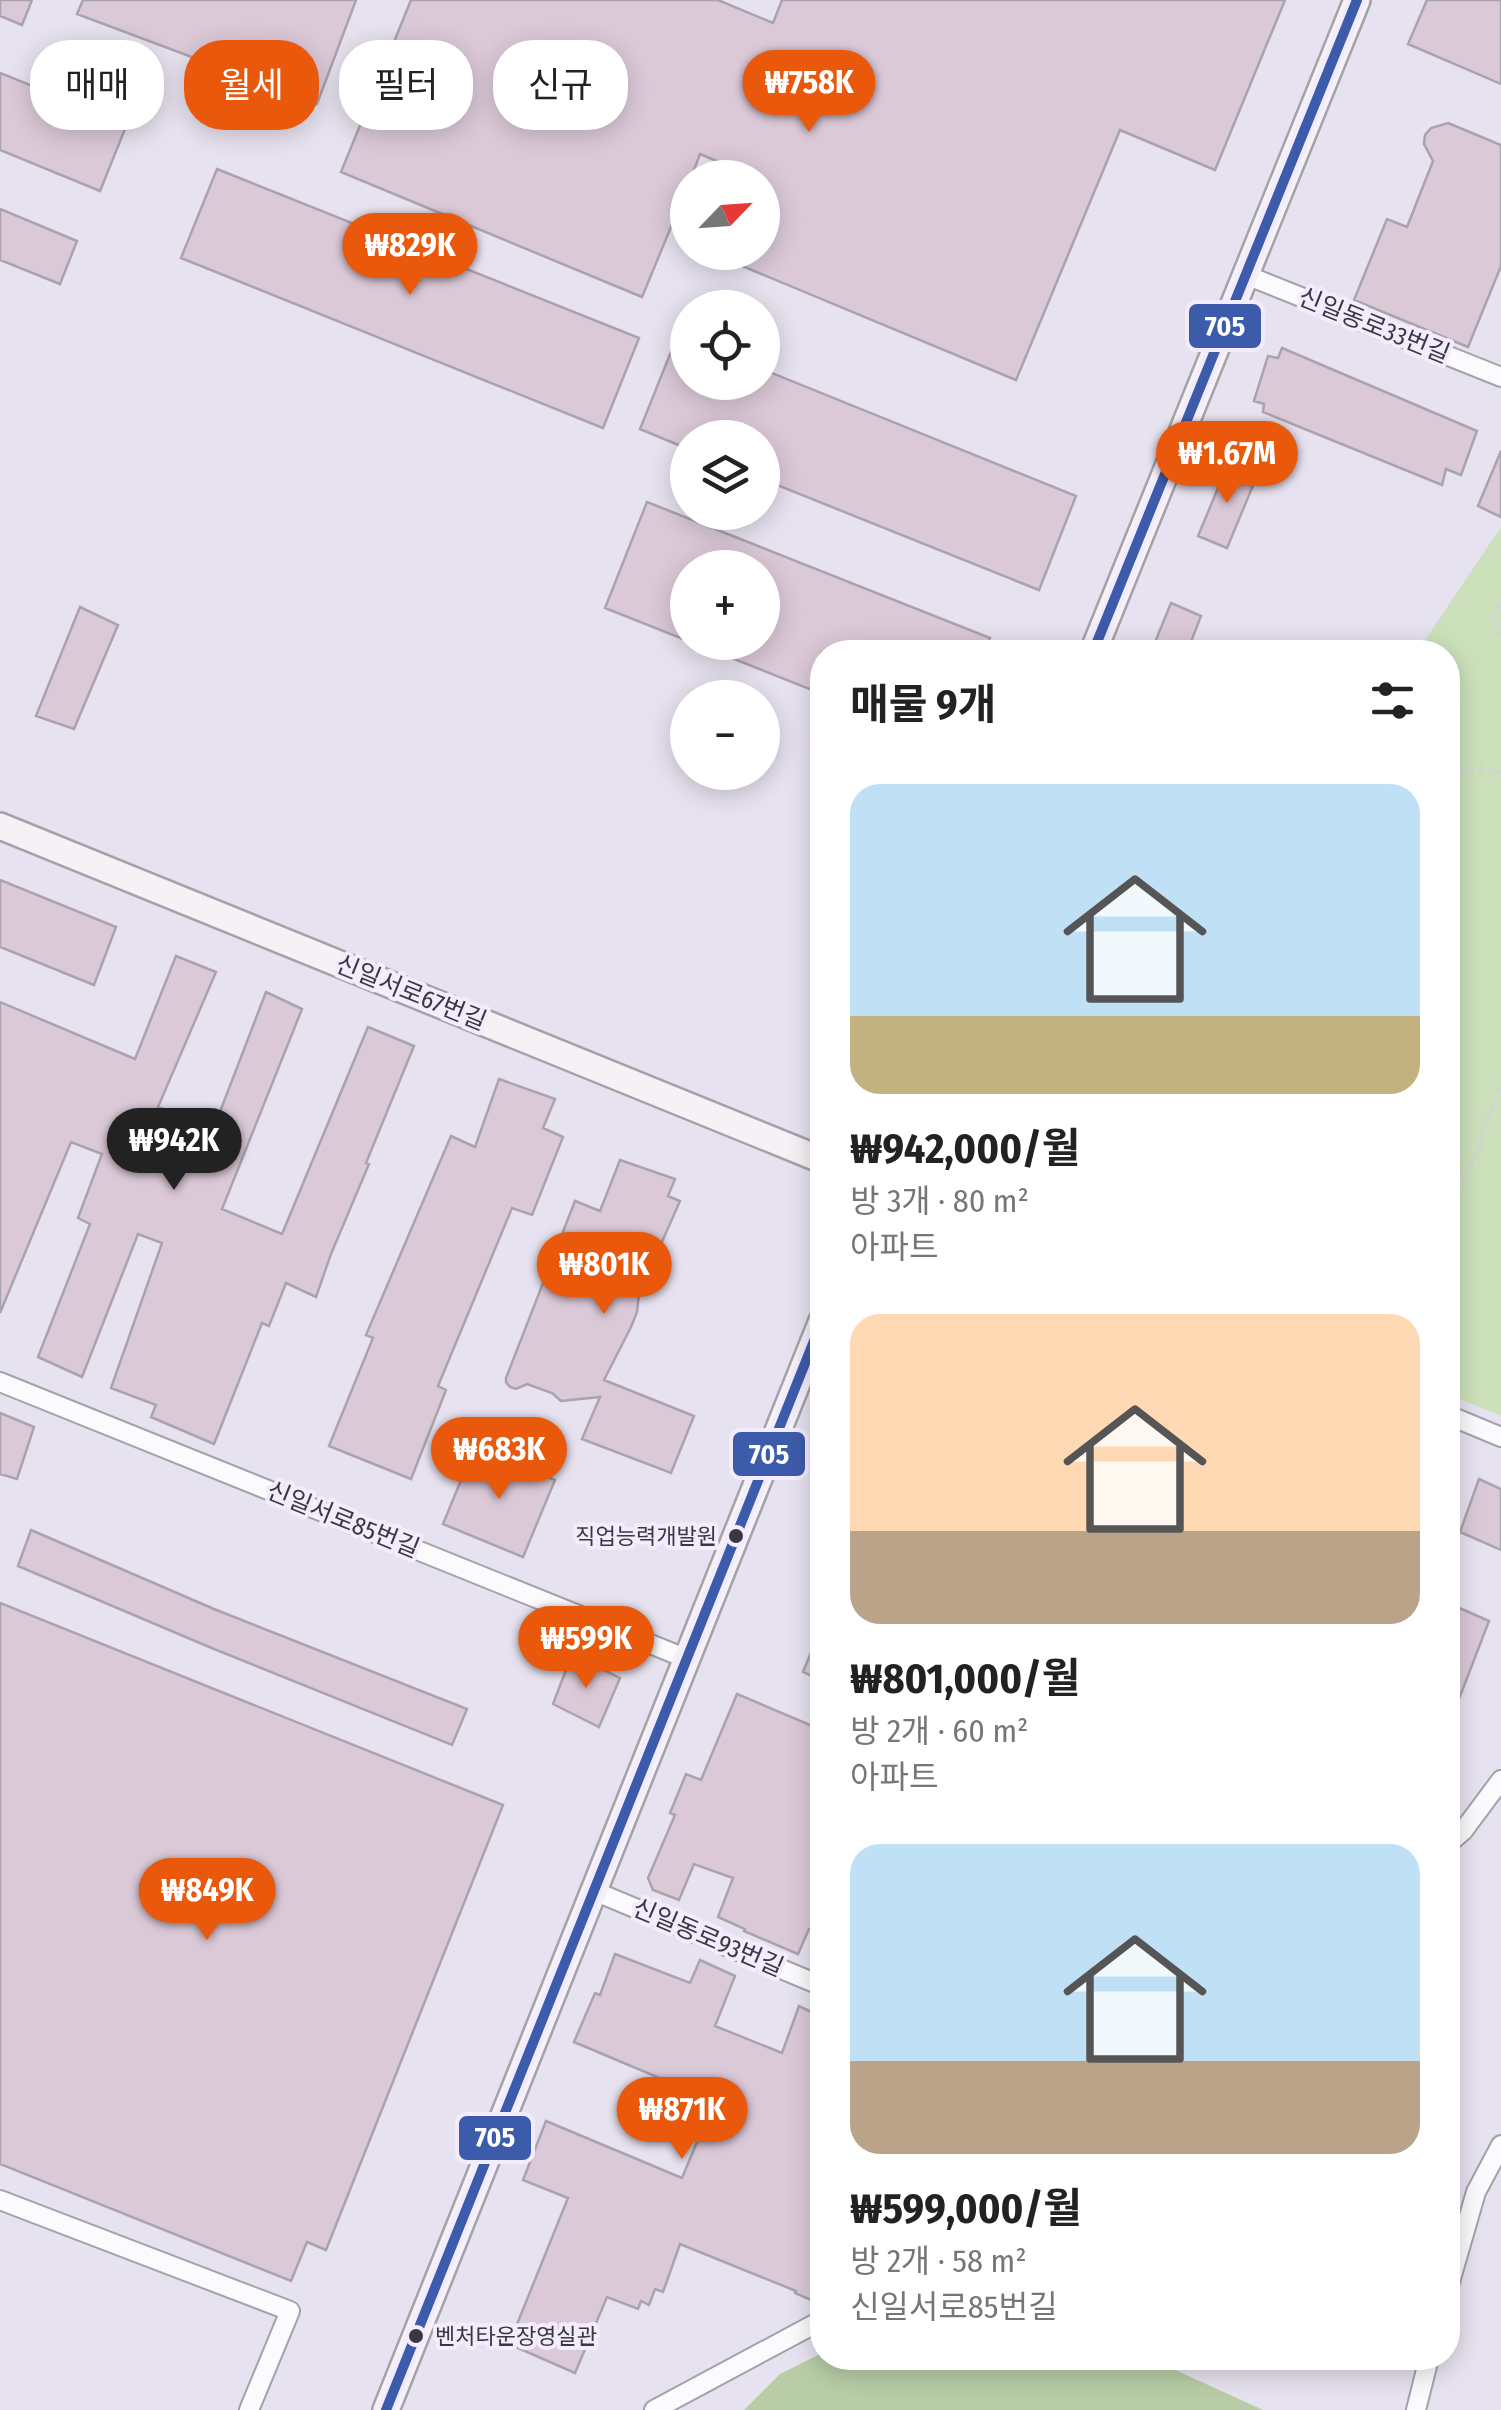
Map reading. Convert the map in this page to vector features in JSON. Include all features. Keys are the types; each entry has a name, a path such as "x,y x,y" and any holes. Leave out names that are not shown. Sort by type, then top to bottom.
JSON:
{"main road":[{"path":"1098,640 1357,0"},
{"name":"신일서로67번길","path":"0,826 810,1155"},
{"path":"386,2410 810,1351"}],"street":[{"name":"신일동로33번길","path":"1246,275 1501,377"},
{"name":"신일서로85번길","path":"0,1382 686,1658"},
{"path":"1460,1420 1501,1437"},
{"path":"1460,1834 1501,1780"},
{"name":"신일동로93번길","path":"594,1891 810,1981"},
{"path":"1460,2247 1476,2192 1501,2146"},
{"path":"0,2200 290,2310 249,2410"},
{"path":"654,2410 810,2326"},
{"path":"1416,2410 1426,2370"}],"path":[{"path":"1501,606 1493,618 1501,637"},
{"path":"1460,772 1483,769 1501,773"},
{"path":"1460,1187 1501,1086"}],"green space":[{"path":"1501,527 1501,1416 1460,1399 1460,640 1425,640"},
{"path":"810,2359 810,2370 1175,2370 1263,2410 744,2410 780,2374"}],"building":[{"path":"0,0 32,0 22,25 0,16"},
{"path":"83,0 356,0 319,99 319,40 184,40 184,54 164,47 164,40 146,40 77,14"},
{"path":"411,0 718,0 773,23 782,0 1285,0 1215,170 1120,130 1016,380 752,270 780,270 780,160 714,160 700,154 698,160 670,160 670,229 642,297 341,172 358,130 473,130 473,40 395,40"},
{"path":"1427,0 1501,0 1501,84 1408,44"},
{"path":"0,73 30,85 30,130 125,130 100,191 0,150"},
{"path":"1448,123 1501,145 1501,266 1468,347 1354,300 1387,219 1407,227 1433,161 1424,144 1425,135 1431,128"},
{"path":"217,169 639,338 603,428 181,258"},
{"path":"0,209 77,241 60,284 0,260"},
{"path":"1282,348 1477,431 1461,475 1446,469 1442,485 1263,412 1264,404 1254,401 1268,356 1278,358"},
{"path":"670,354 670,400 780,400 780,376 1076,496 1039,590 780,486 780,420 670,420 670,442 640,429"},
{"path":"1501,451 1501,517 1478,506"},
{"path":"1228,464 1257,476 1227,548 1198,536"},
{"path":"647,502 670,511 670,530 718,530 768,550 670,550 670,634 605,608"},
{"path":"780,555 990,638 810,640 810,689 737,660 780,660"},
{"path":"1171,603 1201,616 1192,640 1156,640"},
{"path":"80,607 118,625 74,729 36,716"},
{"path":"0,880 116,927 94,985 0,947"},
{"path":"176,956 216,972 158,1107 213,1130 266,992 302,1009 222,1209 282,1234 368,1027 414,1046 316,1297 286,1283 269,1326 262,1323 214,1444 151,1417 156,1405 111,1388 162,1243 138,1234 82,1377 38,1357 90,1224 78,1218 102,1154 71,1142 0,1313 0,1002 135,1059"},
{"path":"499,1079 555,1099 543,1128 563,1137 532,1215 512,1208 438,1386 446,1390 411,1479 329,1446 373,1338 366,1335 451,1136 475,1147"},
{"path":"620,1160 675,1179 668,1196 680,1201 639,1294 631,1327 604,1380 694,1416 671,1473 582,1439 600,1397 561,1401 552,1393 527,1384 516,1389 506,1382 575,1201 600,1211"},
{"path":"0,1413 34,1427 17,1479 0,1474"},
{"path":"475,1446 555,1480 523,1557 443,1524"},
{"path":"1479,1479 1501,1489 1501,1550 1460,1532"},
{"path":"31,1530 214,1609 467,1709 452,1745 18,1566"},
{"path":"0,1603 503,1805 326,2250 307,2242 291,2281 0,2164"},
{"path":"1460,1608 1489,1621 1460,1696"},
{"path":"572,1654 620,1678 599,1727 553,1704"},
{"path":"810,1655 810,1675 803,1672"},
{"path":"737,1694 810,1725 810,1929 798,1954 718,1917 733,1878 694,1864 679,1900 653,1890 648,1878 675,1815 670,1813 686,1774 701,1780"},
{"path":"615,1954 690,1983 700,1960 735,1976 715,2026 782,2053 799,2006 810,2011 810,2300 680,2244 663,2292 655,2289 649,2305 641,2301 638,2309 607,2297 575,2373 509,2344 568,2198 523,2180 546,2121 682,2178 714,2101 574,2042 595,1993 600,1995"}],"transit line":[{"name":"705","path":"1098,640 1357,0"},
{"name":"705","path":"386,2410 810,1351"}],"place":[{"name":"직업능력개발원","path":"736,1536"},
{"name":"벤처타운장영실관","path":"416,2336"}]}
